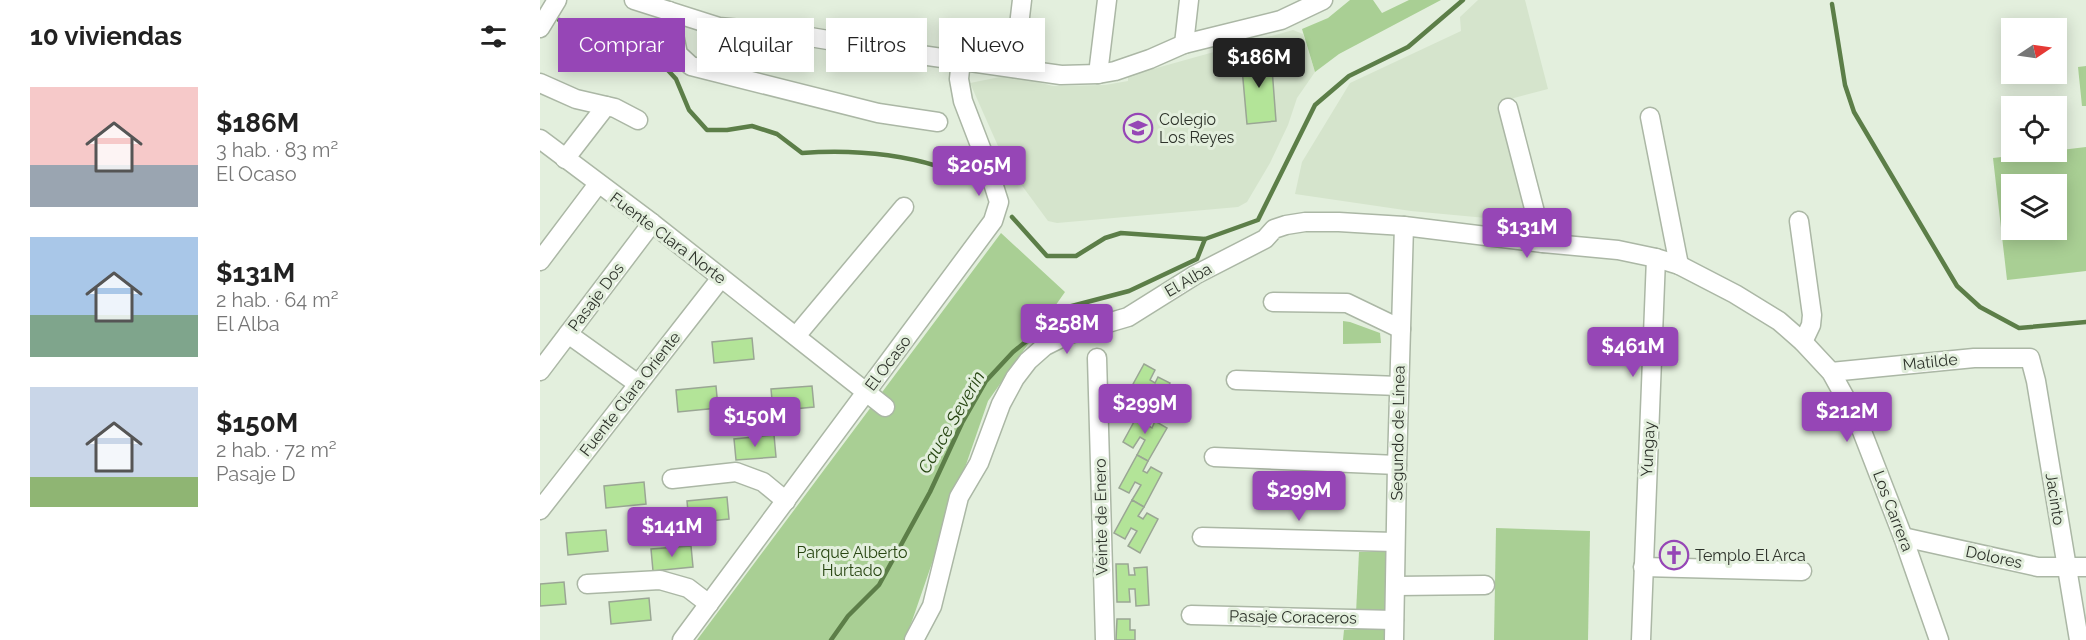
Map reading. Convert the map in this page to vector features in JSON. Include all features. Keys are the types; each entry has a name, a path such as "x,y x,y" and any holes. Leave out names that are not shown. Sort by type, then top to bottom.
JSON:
{"street":[{"path":"540,28 557,0"},
{"path":"634,0 719,27 786,33 939,57"},
{"path":"1020,18 1022,0"},
{"path":"1098,74 1107,0"},
{"path":"1184,44 1190,0"},
{"path":"1041,72 1061,75 1098,74 1137,64 1184,44 1281,20 1313,2"},
{"path":"669,11 678,54 692,66 878,113 938,122"},
{"name":"El Ocaso","path":"682,640 993,221 999,202 963,101 960,72"},
{"path":"540,83 576,99 615,108 638,120"},
{"path":"565,159 606,106"},
{"path":"1508,108 1543,243"},
{"path":"1650,117 1679,265"},
{"name":"Fuente Clara Norte","path":"542,146 565,159 652,223 885,406"},
{"path":"540,261 598,184"},
{"path":"796,336 904,207"},
{"path":"1656,258 1679,265 1753,304 1779,321 1803,342 1811,325 1812,315 1799,221"},
{"name":"El Alba","path":"914,640 932,606 959,497 978,463 1001,404 1015,378 1028,361 1045,346 1067,335 1128,317 1195,275 1265,239 1274,230 1286,225 1305,222 1404,226 1618,250 1656,258"},
{"name":"Pasaje Dos","path":"540,371 652,223"},
{"name":"Segundo de Línea","path":"1394,640 1404,226"},
{"name":"Yungay","path":"1641,640 1656,258"},
{"name":"Fuente Clara Oriente","path":"540,510 547,488 638,384 721,278"},
{"path":"1273,302 1347,303 1401,329"},
{"path":"568,334 638,384"},
{"name":"Los Carrera","path":"1803,342 1831,372 1858,421 1903,537 1939,640"},
{"name":"Veinte de Enero","path":"1097,358 1104,640"},
{"name":"Matilde","path":"1831,372 1974,358 2030,358"},
{"name":"Jacinto","path":"2030,358 2036,381 2079,640"},
{"path":"1236,380 1399,386"},
{"path":"1214,457 1397,465"},
{"path":"672,479 736,472 763,482 786,501"},
{"path":"1202,537 1395,542"},
{"name":"Dolores","path":"1903,537 2038,567 2086,567"},
{"path":"1643,567 1802,571"},
{"path":"587,584 660,580 688,588 709,604"},
{"path":"1396,586 1485,585"},
{"name":"Pasaje Coraceros","path":"1191,615 1394,620"}],"shaded area":[{"path":"1478,0 1525,0 1548,89 1499,102 1531,227 1486,218 1411,211 1295,194 1302,162 1350,83 1461,31 1460,17"},
{"name":"Colegio Los Reyes","path":"1293,30 1303,34 1315,72 1297,98 1288,125 1270,163 1247,202 1238,207 1057,223 1048,221 1006,164 970,83 1010,75 1053,86 1105,85 1128,81 1128,76"}],"green space":[{"path":"1350,0 1373,0 1382,13 1409,0 1441,0 1339,54 1315,72 1302,29 1328,18"},
{"path":"2086,66 2086,106 2082,106 2078,67"},
{"path":"2086,147 2086,271 2007,280 2002,240 2067,240 2067,174 2001,174 2001,228 1993,158 2001,157 2001,162 2067,162 2067,149"},
{"name":"Parque Alberto Hurtado","path":"1001,233 1065,292 988,401 904,640 697,640"},
{"path":"1343,321 1380,333 1381,343 1343,344"},
{"path":"1496,528 1590,531 1588,640 1494,640"},
{"path":"1389,551 1387,611 1356,613 1359,552"},
{"path":"1385,627 1384,640 1343,640 1344,630"}],"building":[{"path":"1271,55 1276,121 1247,124 1241,57"},
{"path":"752,338 754,359 714,363 712,342"},
{"path":"1144,364 1155,370 1150,380 1155,383 1158,377 1170,383 1152,416 1141,409 1149,395 1143,392 1137,403 1126,397"},
{"path":"716,386 718,408 678,412 676,390"},
{"path":"812,386 814,407 773,411 771,389"},
{"path":"1141,409 1152,416 1147,425 1152,428 1155,421 1167,428 1148,461 1137,455 1145,440 1140,437 1133,448 1123,442"},
{"path":"774,435 776,457 736,460 734,439"},
{"path":"1137,455 1148,461 1143,471 1147,473 1151,467 1162,473 1144,507 1132,500 1141,485 1135,482 1129,493 1119,488"},
{"path":"644,482 646,504 606,508 604,486"},
{"path":"727,497 729,519 689,523 687,501"},
{"path":"1132,500 1144,507 1138,516 1143,519 1147,513 1158,519 1140,553 1128,546 1137,531 1131,528 1125,539 1114,533"},
{"path":"606,530 608,551 568,555 566,533"},
{"path":"691,546 693,567 653,571 651,549"},
{"path":"1116,564 1128,564 1129,575 1135,575 1134,568 1147,567 1149,605 1136,606 1135,589 1129,589 1130,602 1117,602"},
{"path":"564,582 566,604 540,606 540,584"},
{"path":"649,598 651,620 611,624 609,602"},
{"path":"1117,619 1130,619 1130,630 1135,630 1135,640 1116,640"}],"waterway":[{"path":"1012,217 1047,256 1076,256 1105,238 1121,233 1205,239 1258,220 1315,105 1349,76 1408,47 1463,0"},
{"path":"1832,4 1845,85 1854,112 1957,286 1980,307 2019,328 2086,322"},
{"path":"670,72 676,79 689,110 707,130 752,126 777,134 802,153 853,152 904,158 944,168 989,187"},
{"name":"Cauce Severin","path":"831,640 848,616 879,585 930,492 962,423 986,381 1013,352 1068,307 1129,291 1197,259 1205,239"}],"place":[{"name":"Colegio Los Reyes","path":"1138,128"},
{"name":"Templo El Arca","path":"1674,555"}]}
